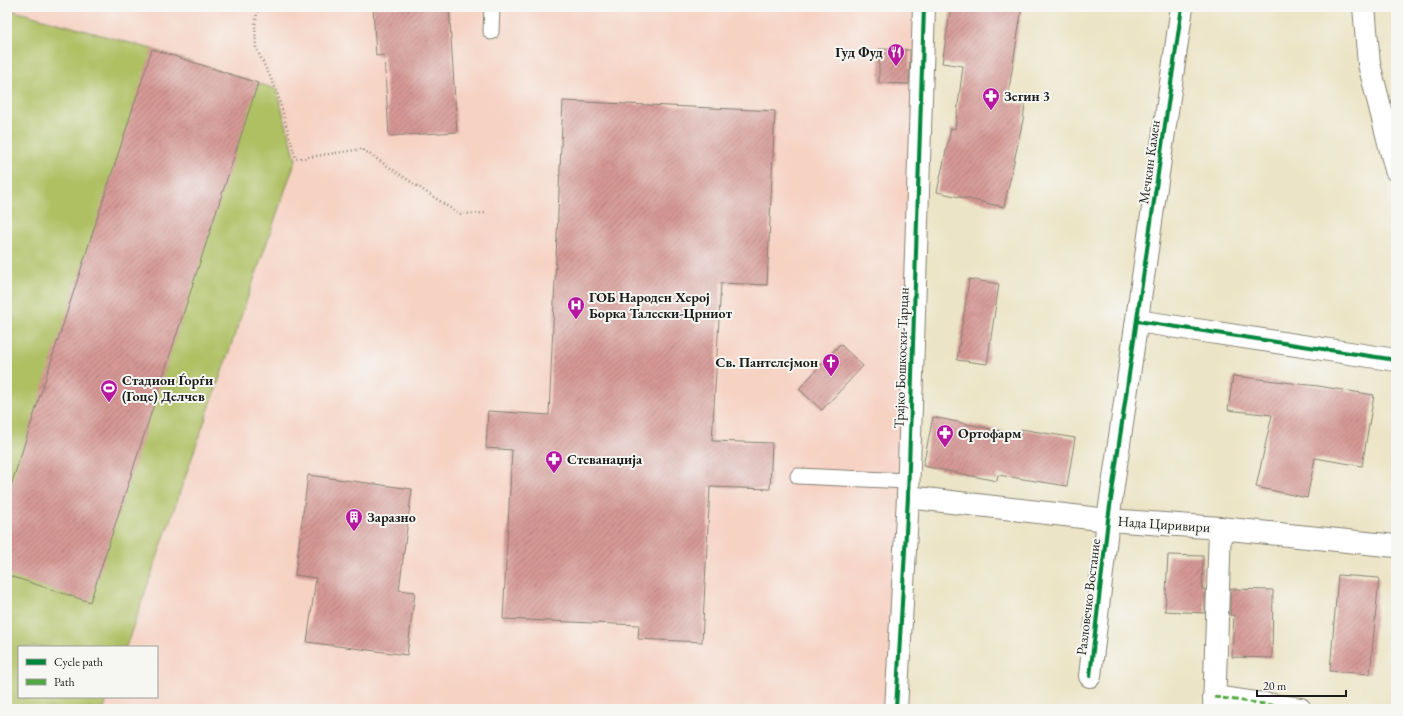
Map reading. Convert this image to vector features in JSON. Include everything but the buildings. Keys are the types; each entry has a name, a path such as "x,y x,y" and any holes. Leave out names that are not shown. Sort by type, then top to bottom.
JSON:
{"street":[{"name":"Трајко Бошкоски-Тарцан","path":"896,709 908,489 924,7"},
{"name":"Мечкин Камен","path":"1108,520 1182,7"},
{"path":"1364,7 1369,64 1396,170"},
{"path":"1137,321 1396,360"},
{"name":"Нада Циривири","path":"908,489 1108,520 1220,528 1396,546"},
{"name":"Разловечко Востание","path":"1090,676 1108,520"},
{"path":"1220,528 1214,703 1300,709"}],"lane":[{"path":"491,32 492,7"},
{"path":"798,476 908,489"}],"path":[{"path":"258,7 255,25 256,48 276,89 296,159 362,148 459,214 485,213"}],"shaded area":[{"name":"ГОБ Народен Херој Борка Талески-Црниот","path":"7,7 924,7 899,709 104,709 108,698 158,698 158,646 126,646 296,159 7,9"}],"green space":[{"name":"Стадион Ѓорѓи (Гоце) Делчев","path":"7,9 152,49 276,89 296,159 126,646 18,646 18,698 108,698 104,709 7,709"}],"marked path":[{"path":"1214,697 1300,709"}],"cycle path":[{"path":"896,709 908,497 924,7"},
{"path":"1090,676 1108,520 1182,7"},
{"path":"1137,321 1396,360"}],"place":[{"name":"Гуд Фуд","path":"896,67"},
{"name":"Зегин 3","path":"991,111"},
{"name":"ГОБ Народен Херој Борка Талески-Црниот","path":"576,320"},
{"name":"Св. Пантелејмон","path":"831,377"},
{"name":"Стадион Ѓорѓи (Гоце) Делчев","path":"109,403"},
{"name":"Ортофарм","path":"945,448"},
{"name":"Стеванаџија","path":"554,474"},
{"name":"Заразно","path":"354,532"}]}
